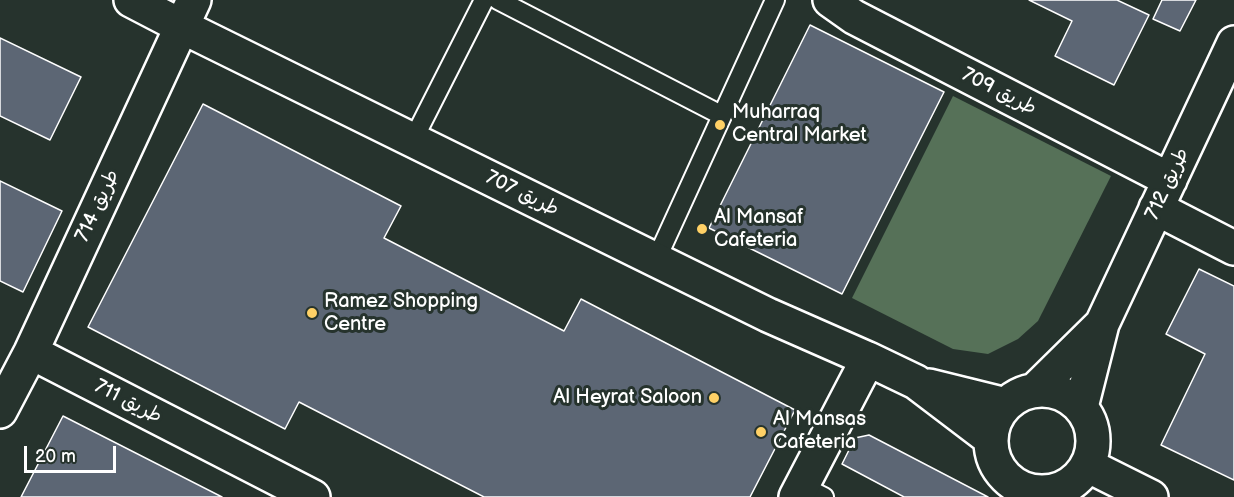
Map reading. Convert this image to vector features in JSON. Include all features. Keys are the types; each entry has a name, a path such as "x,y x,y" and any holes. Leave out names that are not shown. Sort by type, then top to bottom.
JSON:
{"street":[{"name":"طريق 707","path":"131,0 187,13 413,140 768,315 915,382 991,439"},
{"name":"طريق 709","path":"830,0 854,17 1163,194 1234,248"},
{"name":"طريق 714","path":"5,391 31,352 46,321 187,13"},
{"name":"طريق 712","path":"1081,407 1102,324 1234,43"},
{"name":"طريق 711","path":"46,321 57,354 71,372"},
{"name":"طريق 712","path":"1036,390 1102,324"},
{"name":"طريق 711","path":"31,352 293,492"},
{"path":"807,493 868,359"},
{"name":"طريق 707","path":"915,382 1006,405"},
{"path":"1036,390 1053,390 1069,396 1081,407 1091,425 1093,445 1088,465 1077,478 1062,488 1043,494 1018,486 1003,487 991,439 996,421 1006,405 1020,395 1036,390"},
{"path":"1088,465 1151,497"}],"lane":[{"path":"413,140 484,0"},
{"path":"498,0 721,115"},
{"path":"656,260 775,0"}],"green space":[{"path":"953,96 1111,176 1038,321 1018,339 988,354 953,349 852,298"}],"building":[{"path":"1029,0 1117,0 1149,15 1114,85 1055,56 1072,21"},
{"path":"1162,0 1196,0 1180,31 1153,19"},
{"path":"810,25 944,92 842,294 709,228"},
{"path":"0,38 81,77 50,140 0,116"},
{"name":"Ramez Shopping Centre","path":"203,104 401,206 384,238 564,331 581,299 795,410 750,497 484,497 299,402 285,429 88,327"},
{"path":"0,181 62,211 23,292 0,281"},
{"path":"1199,269 1234,286 1234,480 1161,445 1205,354 1166,334"},
{"path":"63,416 222,497 21,497"},
{"path":"869,435 988,497 904,497 842,464 855,438"}],"place":[{"name":"Muharraq Central Market","path":"720,125"},
{"name":"Al Mansaf Cafeteria","path":"702,229"},
{"name":"Ramez Shopping Centre","path":"312,313"},
{"name":"Al Heyrat Saloon","path":"714,398"},
{"name":"Al Mansas Cafeteria","path":"761,432"}]}
